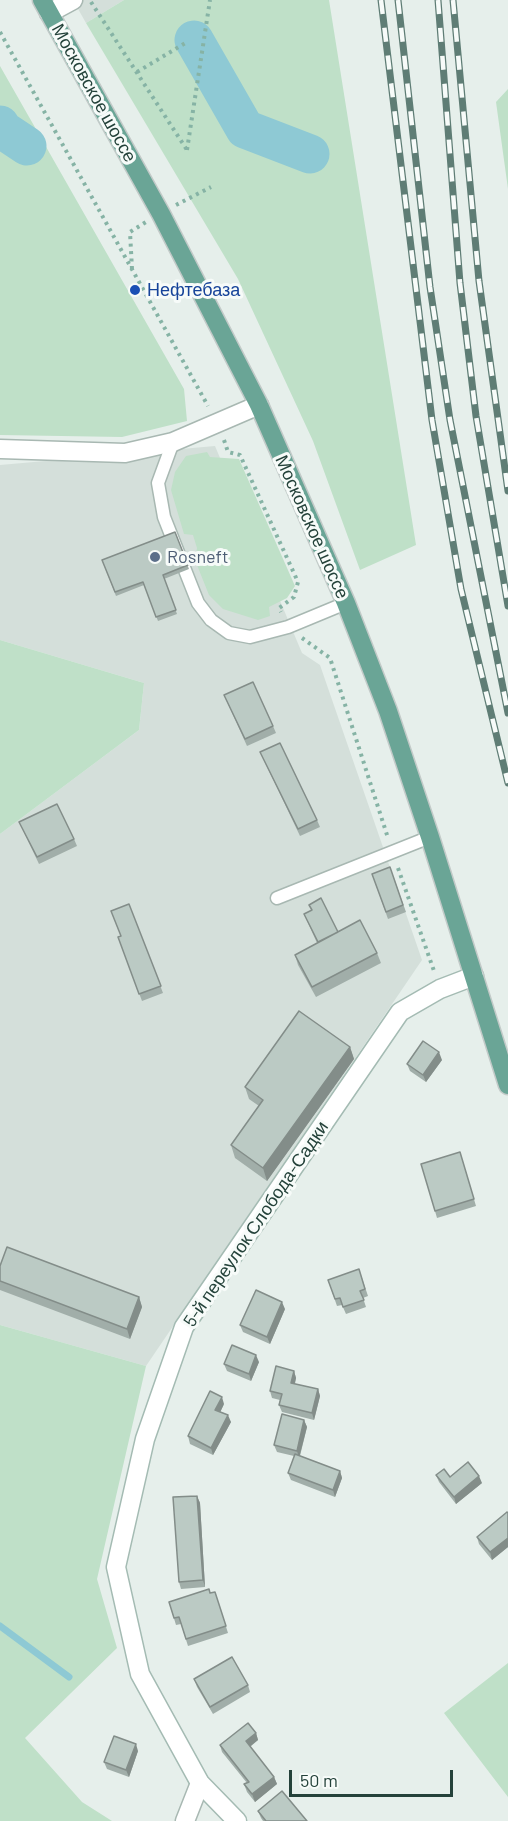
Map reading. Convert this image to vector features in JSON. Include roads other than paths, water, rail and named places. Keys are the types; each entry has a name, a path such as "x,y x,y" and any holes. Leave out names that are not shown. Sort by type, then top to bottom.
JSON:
{"main road":[{"name":"Московское шоссе","path":"46,7 161,214 259,405 346,603 388,711 508,1085"}],"street":[{"path":"46,7 73,0"},
{"path":"0,449 125,453 173,442 259,405"},
{"name":"5-й переулок Слобода-Садки","path":"237,1821 200,1783 140,1674 116,1567 145,1439 184,1328 400,1012 440,989 474,976"},
{"path":"185,1821 200,1783"}],"lane":[{"path":"173,442 158,483 164,517 198,603 211,620 229,633 250,637 288,627 346,603"},
{"path":"277,898 392,850 430,837"}],"waterway":[{"path":"194,40 245,129 310,154"},
{"path":"0,125 3,130 27,146"},
{"path":"0,1626 69,1677"}],"railway":[{"path":"381,0 432,420 461,589 508,783"},
{"path":"398,0 430,287 450,420 508,713"},
{"path":"438,0 460,283 476,416 508,606"},
{"path":"453,0 479,281 508,491"}],"place":[{"name":"Нефтебаза","path":"135,290"},
{"name":"Rosneft","path":"155,557"}]}
